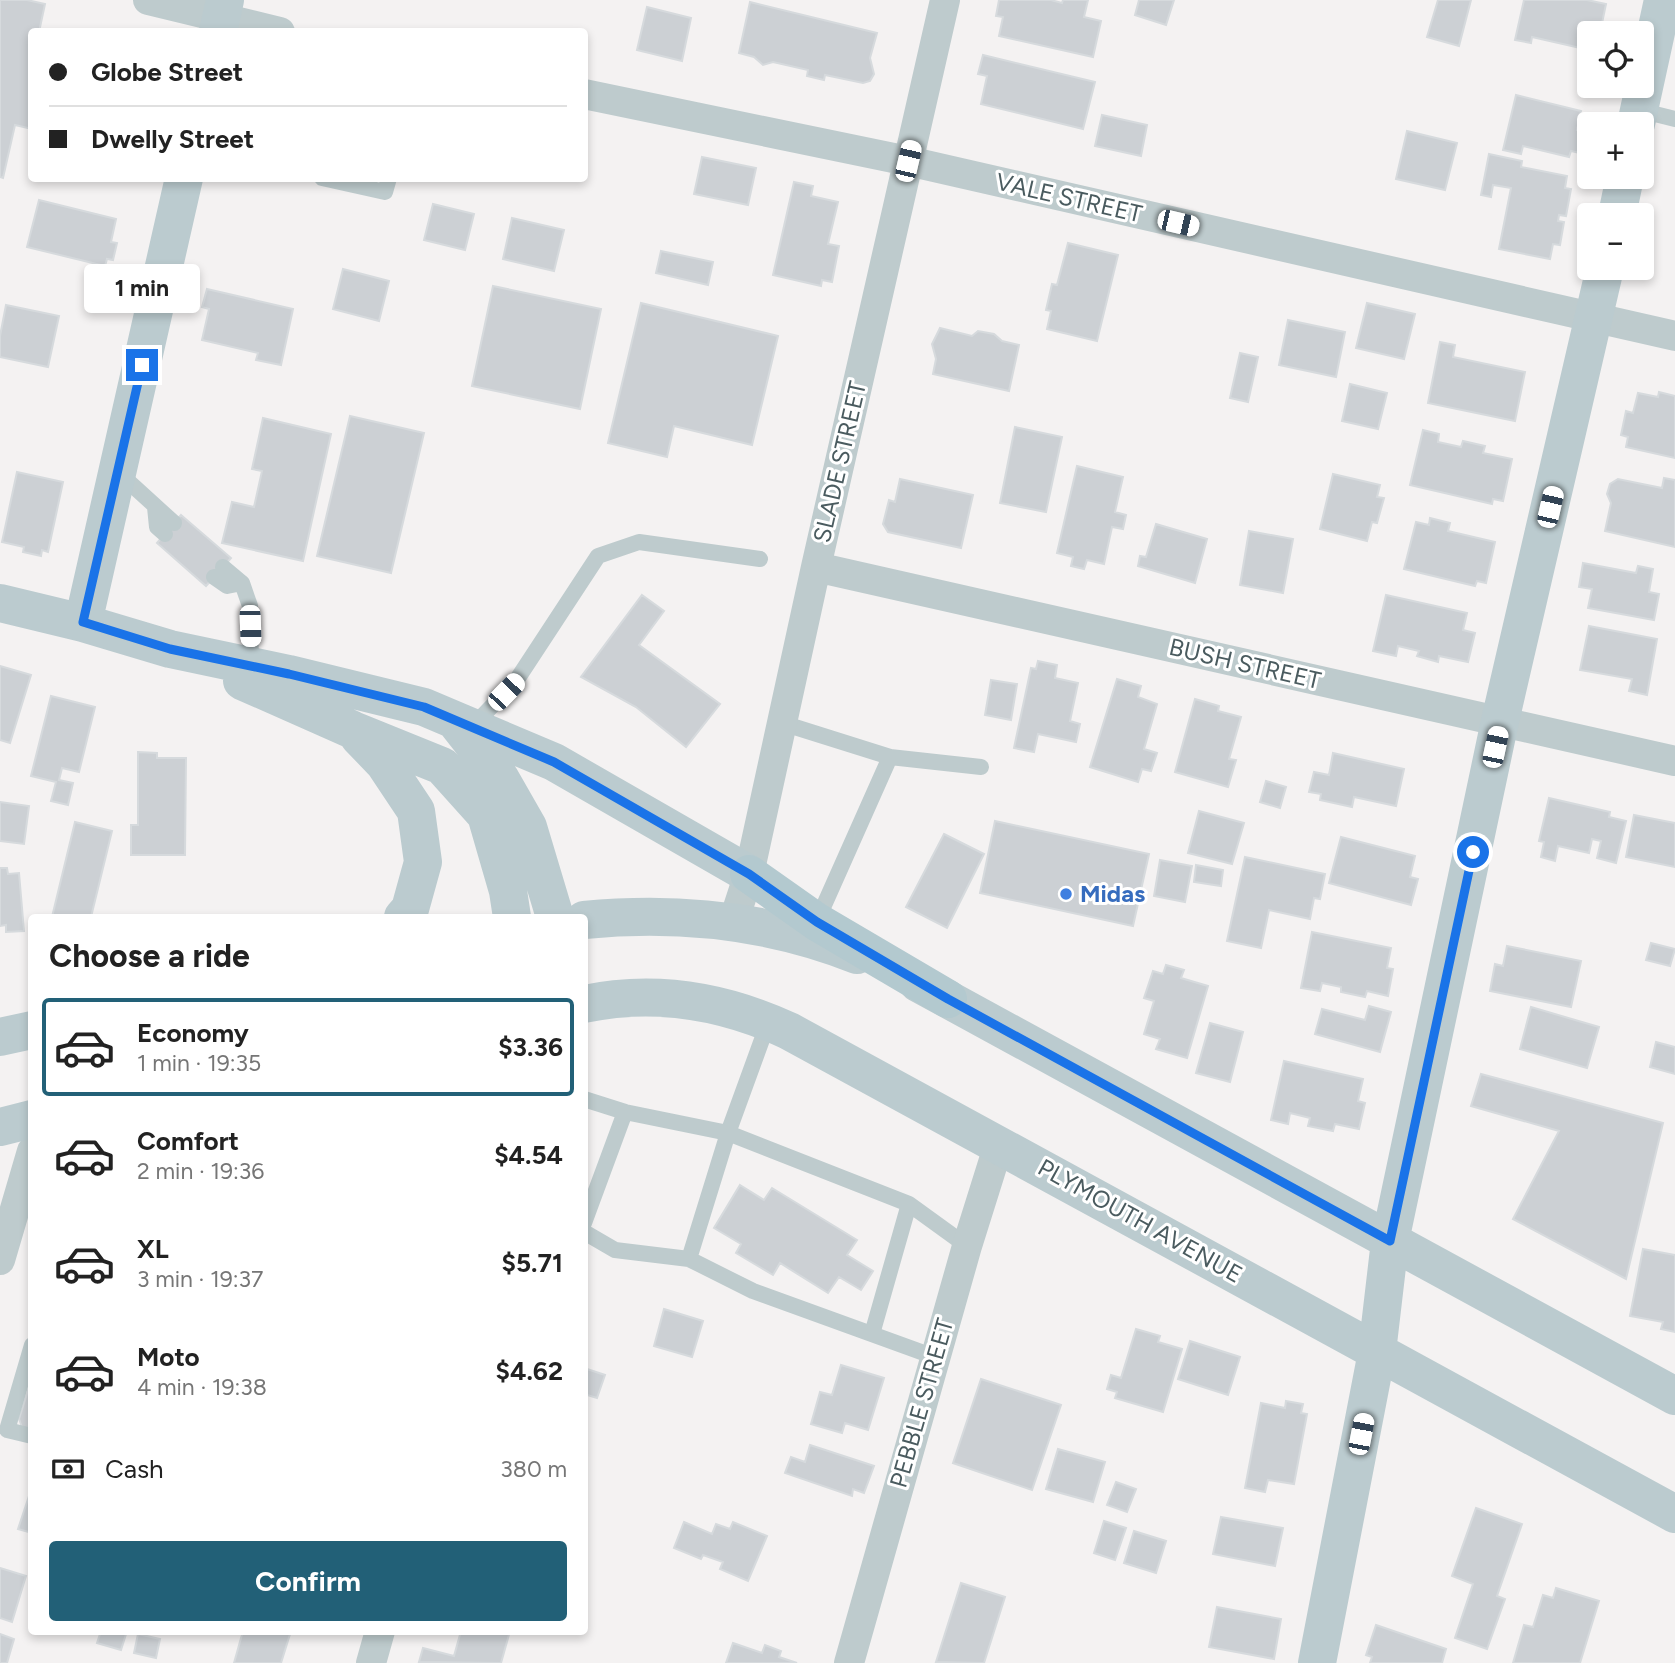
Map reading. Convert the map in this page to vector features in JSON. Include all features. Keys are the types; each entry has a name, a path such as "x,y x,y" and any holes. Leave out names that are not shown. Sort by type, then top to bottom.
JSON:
{"main road":[{"path":"1651,112 1663,0"},
{"path":"83,622 183,182"},
{"path":"1317,1663 1377,1352 1390,1241 1500,721 1602,280"},
{"path":"0,603 83,622 170,649 424,707 463,723 554,762 749,874 817,922 948,999"},
{"path":"170,649 442,766 486,816 508,891 512,914"},
{"path":"463,723 500,778 528,827 554,914"},
{"path":"353,730 384,763 416,811 424,862 410,909 405,914"},
{"path":"588,920 675,917 733,923 792,935 841,949 899,974 1675,1396"},
{"name":"PLYMOUTH AVENUE","path":"588,1003 628,997 677,998 703,1002 769,1021 1675,1514"},
{"path":"0,1037 28,1031"},
{"path":"0,1127 28,1120"}],"street":[{"path":"148,0 265,28"},
{"name":"SLADE STREET","path":"733,923 749,874 944,0"},
{"name":"VALE STREET","path":"588,95 908,161 1675,336"},
{"name":"BUSH STREET","path":"816,567 1675,761"},
{"name":"PEBBLE STREET","path":"849,1663 967,1246 999,1144"},
{"path":"0,1260 28,1165"},
{"path":"371,1663 379,1635"}],"lane":[{"path":"340,182 386,192 388,182"},
{"path":"117,472 155,507 169,528"},
{"path":"463,723 516,681 598,556 639,542 760,559"},
{"path":"218,572 242,583 250,606 251,666"},
{"path":"782,723 890,757 981,766"},
{"path":"817,922 890,757"},
{"path":"689,1259 728,1133 769,1021"},
{"path":"588,1100 625,1112 728,1133 909,1203 967,1246"},
{"path":"588,1212 625,1112"},
{"path":"872,1334 909,1203"},
{"path":"588,1234 615,1250 689,1259 753,1291 935,1357"},
{"path":"28,1357 3,1429 28,1435"}],"building":[{"path":"0,0 27,0 45,4 40,28 28,28 28,128 15,125 3,178 0,177"},
{"path":"999,0 1051,0 1062,3 1063,0 1088,0 1084,17 1101,21 1093,57 999,36 1003,17 996,16"},
{"path":"1139,0 1174,0 1166,25 1135,15"},
{"path":"1438,0 1471,0 1459,46 1427,37"},
{"path":"1524,0 1587,0 1606,4 1602,21 1577,21 1577,47 1532,37 1531,43 1515,40"},
{"path":"750,2 877,33 870,58 874,74 870,81 863,83 825,75 824,80 807,76 808,70 773,62 763,65 754,57 739,53"},
{"path":"647,7 691,18 682,61 637,50"},
{"path":"983,55 1095,82 1083,129 981,104 987,76 978,74"},
{"path":"1516,95 1581,111 1577,112 1577,152 1571,151 1569,157 1523,146 1521,154 1503,150"},
{"path":"1102,115 1147,125 1141,156 1095,146"},
{"path":"1407,131 1457,143 1445,190 1396,179"},
{"path":"1489,154 1522,161 1521,167 1567,176 1565,188 1571,189 1566,216 1559,215 1558,221 1564,222 1560,245 1553,244 1550,259 1499,249 1511,188 1493,185 1491,197 1481,195"},
{"path":"702,157 756,168 748,205 694,194"},
{"path":"794,182 813,186 811,196 838,202 828,244 839,246 832,282 822,280 821,286 773,275"},
{"path":"39,200 116,219 111,242 117,243 113,260 107,259 105,266 27,247"},
{"path":"433,204 474,214 465,250 424,240"},
{"path":"512,218 564,230 554,271 503,259"},
{"path":"1068,243 1118,255 1097,341 1047,329 1051,311 1046,310 1052,284 1057,285"},
{"path":"661,251 713,262 708,285 656,273"},
{"path":"343,269 389,281 379,321 333,309"},
{"path":"493,286 601,309 580,409 472,386"},
{"path":"207,289 293,309 281,365 256,360 258,353 202,340 209,309 202,307"},
{"path":"641,303 778,336 752,445 674,426 667,457 608,443"},
{"path":"1367,303 1415,314 1404,359 1356,348"},
{"path":"6,305 59,316 48,367 0,357 0,336"},
{"path":"1288,320 1345,332 1336,377 1279,365"},
{"path":"940,328 972,336 978,331 994,334 1002,341 1019,345 1009,391 933,374 936,359 932,344"},
{"path":"1440,342 1455,345 1453,357 1525,372 1515,421 1428,403"},
{"path":"1240,353 1258,357 1248,402 1230,398"},
{"path":"1350,384 1387,393 1378,429 1342,421"},
{"path":"1659,392 1675,396 1675,458 1626,447 1628,437 1621,435 1626,411 1633,413 1638,393 1658,397"},
{"path":"350,416 424,433 391,573 317,556"},
{"path":"263,418 331,434 303,561 222,543 232,502 254,507 262,471 252,469"},
{"path":"1015,427 1062,437 1046,512 1000,503"},
{"path":"1423,430 1439,434 1438,442 1461,447 1463,441 1485,446 1483,453 1512,459 1503,501 1493,499 1492,504 1410,485"},
{"path":"1077,466 1123,477 1115,512 1126,515 1123,529 1112,527 1104,564 1087,560 1084,569 1071,566 1073,557 1057,553"},
{"path":"17,472 63,482 48,552 42,550 41,556 23,552 24,547 2,542"},
{"path":"1333,474 1380,485 1377,497 1384,498 1377,523 1372,522 1367,541 1320,529"},
{"path":"1664,478 1675,480 1675,547 1605,531 1611,503 1607,494 1610,484 1618,479 1662,488"},
{"path":"900,479 973,495 961,548 888,532 883,524 889,500 895,502"},
{"path":"181,515 231,558 206,586 157,543"},
{"path":"1430,518 1450,523 1448,531 1495,542 1486,583 1477,581 1475,586 1404,569 1416,522 1429,525"},
{"path":"1156,524 1207,539 1195,583 1138,566 1140,556 1146,557"},
{"path":"1249,531 1293,539 1283,593 1240,585"},
{"path":"1583,563 1636,573 1638,566 1653,569 1649,592 1659,594 1654,620 1588,608 1592,589 1579,587"},
{"path":"642,595 664,611 639,645 720,704 686,747 636,707 581,677"},
{"path":"1386,595 1467,613 1463,630 1475,633 1468,662 1439,656 1438,662 1417,656 1419,651 1398,646 1396,656 1373,651"},
{"path":"1589,626 1657,639 1647,695 1629,691 1632,679 1580,670"},
{"path":"1038,661 1057,665 1055,678 1078,683 1070,721 1080,724 1076,742 1038,734 1034,752 1014,748 1031,668 1036,669"},
{"path":"0,666 31,675 10,743 0,740"},
{"path":"1117,679 1141,686 1138,697 1157,704 1144,749 1157,753 1151,771 1142,769 1138,782 1090,767"},
{"path":"991,680 1017,684 1011,720 985,715"},
{"path":"51,696 95,707 79,772 62,768 59,780 73,783 68,805 51,801 56,782 31,776"},
{"path":"1195,699 1219,706 1218,711 1241,717 1229,759 1236,760 1228,787 1175,772"},
{"path":"138,752 157,753 157,758 186,758 185,855 131,855 131,825 138,825"},
{"path":"1333,753 1404,769 1396,806 1354,797 1352,807 1320,800 1321,794 1309,792 1314,772 1329,775"},
{"path":"1266,781 1286,787 1280,808 1260,802"},
{"path":"1549,798 1610,812 1609,817 1626,821 1616,863 1597,858 1601,841 1592,839 1589,853 1558,846 1555,861 1541,857 1544,842 1539,841"},
{"path":"0,802 29,806 24,844 0,841"},
{"path":"1199,811 1244,823 1232,864 1188,853"},
{"path":"1634,815 1675,823 1675,867 1626,857"},
{"path":"995,821 1149,854 1133,926 980,893"},
{"path":"75,822 112,831 92,914 53,914"},
{"path":"944,834 984,854 947,928 906,907"},
{"path":"1341,837 1415,856 1410,877 1418,879 1411,905 1329,883"},
{"path":"1245,857 1325,874 1320,899 1314,898 1310,919 1269,910 1261,948 1227,941"},
{"path":"1160,860 1192,866 1185,902 1154,896"},
{"path":"1196,865 1223,870 1221,886 1194,882"},
{"path":"0,868 7,868 8,874 19,873 24,931 6,932 6,925 0,926"},
{"path":"1312,932 1391,948 1387,968 1393,969 1388,996 1367,991 1365,997 1341,992 1341,987 1322,983 1320,991 1301,988"},
{"path":"1651,943 1675,949 1670,966 1646,960"},
{"path":"1507,946 1581,961 1571,1007 1490,991 1495,964 1503,966"},
{"path":"1166,965 1184,970 1181,978 1208,986 1187,1058 1156,1049 1160,1039 1144,1034 1154,1001 1144,998 1153,971 1163,974"},
{"path":"1369,1006 1391,1012 1380,1052 1315,1034 1322,1009 1365,1020"},
{"path":"1531,1007 1599,1027 1587,1068 1520,1049"},
{"path":"1210,1023 1243,1032 1230,1082 1196,1073"},
{"path":"1656,1042 1675,1047 1675,1074 1650,1067"},
{"path":"1284,1061 1363,1079 1358,1101 1365,1103 1359,1129 1335,1124 1333,1131 1308,1126 1310,1118 1290,1113 1288,1124 1271,1120"},
{"path":"1481,1074 1663,1123 1626,1279 1513,1219 1559,1131 1471,1106"},
{"path":"740,1185 764,1200 772,1188 857,1240 847,1255 873,1271 861,1290 839,1277 828,1293 780,1263 773,1275 736,1253 741,1244 714,1228"},
{"path":"1643,1249 1675,1255 1675,1332 1661,1329 1663,1322 1630,1316"},
{"path":"664,1309 703,1321 692,1357 654,1346"},
{"path":"1136,1329 1160,1336 1158,1342 1182,1349 1163,1412 1115,1398 1117,1392 1107,1389 1111,1375 1121,1378"},
{"path":"1190,1341 1240,1357 1228,1395 1178,1379"},
{"path":"841,1365 884,1378 868,1430 845,1423 842,1433 811,1424 820,1392 832,1395"},
{"path":"588,1369 605,1375 597,1398 588,1395"},
{"path":"981,1379 1061,1405 1032,1490 953,1463"},
{"path":"28,1391 28,1428 22,1427 19,1419"},
{"path":"1286,1401 1303,1404 1301,1413 1307,1414 1294,1484 1268,1480 1265,1492 1245,1488 1261,1403 1285,1408"},
{"path":"810,1445 874,1466 864,1493 853,1489 852,1496 785,1473 791,1457 805,1462"},
{"path":"1058,1449 1105,1462 1093,1502 1046,1489"},
{"path":"1116,1482 1136,1489 1127,1512 1107,1505"},
{"path":"28,1499 28,1532 18,1529"},
{"path":"1476,1508 1522,1524 1497,1596 1505,1599 1487,1649 1455,1638 1473,1584 1452,1576"},
{"path":"1221,1517 1283,1528 1275,1566 1213,1554"},
{"path":"1104,1521 1126,1528 1115,1560 1094,1553"},
{"path":"684,1522 712,1534 716,1524 730,1529 733,1522 767,1536 748,1581 720,1569 723,1562 703,1555 701,1559 674,1548"},
{"path":"1134,1531 1166,1541 1156,1573 1124,1563"},
{"path":"0,1568 26,1576 12,1622 0,1618"},
{"path":"961,1583 1005,1597 984,1663 936,1662"},
{"path":"1556,1588 1599,1601 1580,1663 1513,1663 1524,1625 1533,1627 1543,1595 1553,1598"},
{"path":"1217,1607 1281,1619 1274,1659 1209,1647"},
{"path":"1376,1625 1446,1649 1442,1663 1370,1663 1372,1657 1366,1655"},
{"path":"0,1634 14,1639 7,1663 0,1663"},
{"path":"100,1635 126,1635 121,1650 97,1643"},
{"path":"138,1635 160,1639 156,1658 134,1653"},
{"path":"242,1635 290,1635 281,1663 234,1663"},
{"path":"460,1635 509,1635 501,1663 419,1662 423,1648 454,1656"},
{"path":"733,1643 762,1653 765,1645 781,1651 779,1657 797,1663 726,1663"}],"place":[{"name":"Midas","path":"1066,894"}],"route":[{"path":"142,365 83,622 170,649 289,674 424,707 554,762 749,874 817,922 948,999 1390,1241 1473,852"}]}
